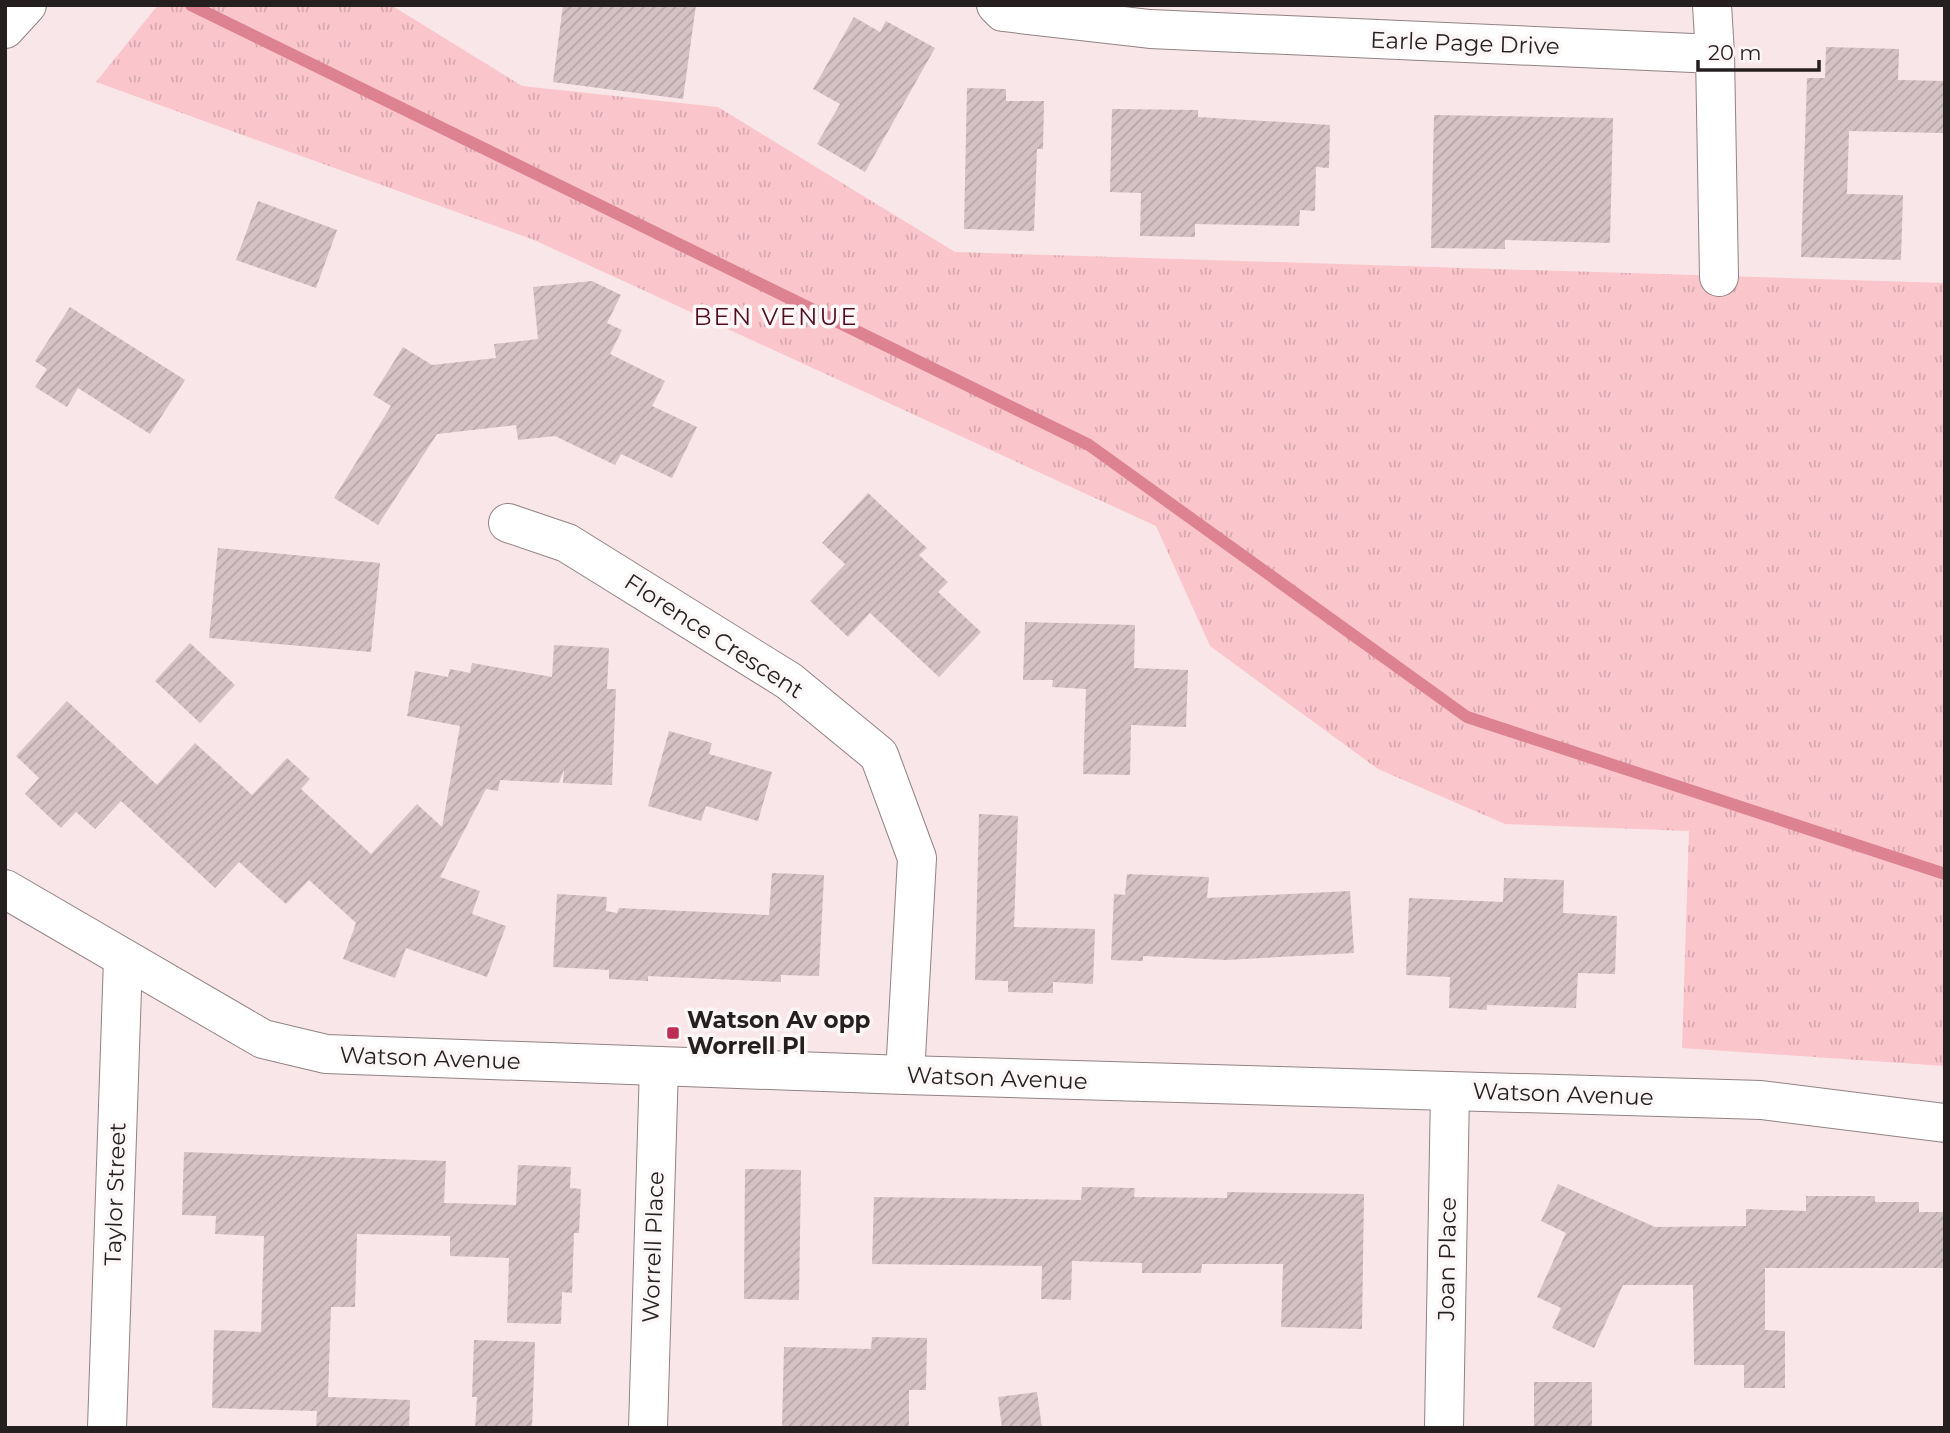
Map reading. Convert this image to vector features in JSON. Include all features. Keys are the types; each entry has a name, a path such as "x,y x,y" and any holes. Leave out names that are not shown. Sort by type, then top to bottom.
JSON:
{"street":[{"path":"5,29 27,5"},
{"name":"Earle Page Drive","path":"996,5 1003,12 1150,29 1715,54"},
{"path":"1712,5 1719,277"},
{"name":"Florence Crescent","path":"508,523 567,543 777,673 879,755 917,858 905,1075"},
{"name":"Watson Avenue","path":"5,889 263,1039 326,1054 905,1075 1761,1100 1945,1123"},
{"name":"Taylor Street","path":"107,1428 123,960"},
{"name":"Worrell Place","path":"648,1428 659,1066"},
{"name":"Joan Place","path":"1444,1428 1450,1091"}],"green space":[{"path":"158,5 391,5 522,86 718,107 955,252 1945,283 1945,1066 1682,1048 1689,831 1505,824 1378,769 1210,646 1156,526 534,240 96,82"}],"building":[{"path":"563,5 696,5 683,99 553,82"},
{"path":"854,17 880,32 886,21 935,48 865,172 817,144 840,104 813,89"},
{"path":"1826,47 1899,49 1898,80 1945,81 1943,133 1849,131 1847,194 1903,195 1901,260 1801,257 1807,78 1825,78"},
{"path":"967,88 1006,89 1006,101 1044,101 1043,149 1037,149 1034,231 964,229"},
{"path":"1112,109 1198,110 1198,117 1330,125 1329,168 1316,167 1315,211 1300,210 1299,226 1195,224 1195,237 1140,236 1141,193 1110,192"},
{"path":"1434,115 1613,118 1610,243 1505,240 1505,249 1431,248"},
{"path":"258,201 337,230 316,288 236,260"},
{"path":"592,281 621,295 607,323 622,330 610,354 665,381 652,406 697,427 672,478 621,454 615,465 555,436 518,440 516,425 437,434 378,525 334,498 391,406 373,395 403,347 432,365 496,358 494,344 538,339 533,287"},
{"path":"70,307 185,380 150,434 78,388 67,407 35,387 47,369 35,361"},
{"path":"868,493 927,548 919,555 948,582 938,592 981,632 939,677 870,613 848,637 810,601 845,564 822,543"},
{"path":"218,548 380,563 371,652 209,638"},
{"path":"1025,622 1135,625 1134,668 1188,670 1186,727 1131,725 1130,775 1083,774 1086,689 1052,687 1053,680 1023,680"},
{"path":"190,643 235,685 200,723 155,681"},
{"path":"554,645 609,648 607,689 616,689 612,785 563,783 564,769 559,783 500,780 498,791 486,789 440,877 480,891 472,914 506,926 487,977 406,948 395,978 343,959 356,923 309,880 286,904 239,862 215,888 121,801 95,829 76,812 61,828 25,794 39,778 16,756 67,701 157,785 195,743 252,795 287,758 310,779 301,789 371,854 417,804 442,827 460,726 407,716 415,671 448,677 450,669 470,673 472,663 552,677"},
{"path":"669,731 712,743 709,754 772,772 758,821 706,806 701,821 648,806"},
{"path":"979,814 1018,816 1014,927 1095,929 1093,984 1053,982 1053,993 1008,992 1008,981 975,980"},
{"path":"772,873 824,875 819,976 781,975 781,982 648,976 648,981 609,979 609,970 553,967 557,894 607,897 606,911 617,913 619,908 769,915"},
{"path":"1127,874 1209,877 1207,898 1350,891 1354,953 1226,960 1143,956 1143,961 1111,960 1114,894 1125,895"},
{"path":"1504,878 1564,880 1563,913 1617,916 1615,974 1578,973 1576,1008 1487,1005 1487,1010 1449,1008 1450,977 1406,975 1409,898 1503,902"},
{"path":"184,1152 446,1161 444,1203 516,1205 518,1165 571,1167 570,1188 581,1189 579,1233 574,1233 572,1293 562,1292 561,1324 507,1323 509,1258 450,1256 450,1236 357,1234 355,1307 331,1307 328,1397 410,1400 409,1428 316,1428 317,1411 212,1408 214,1330 261,1332 264,1236 215,1234 216,1216 182,1215"},
{"path":"745,1169 801,1170 799,1300 744,1299"},
{"path":"1558,1184 1655,1227 1746,1226 1746,1209 1806,1211 1806,1196 1875,1196 1875,1202 1919,1202 1919,1212 1945,1212 1945,1268 1765,1268 1765,1330 1785,1331 1785,1388 1744,1388 1744,1365 1694,1365 1693,1285 1623,1285 1594,1348 1552,1328 1561,1308 1537,1297 1566,1233 1541,1221"},
{"path":"1082,1187 1135,1188 1134,1197 1227,1198 1227,1192 1364,1194 1362,1329 1281,1327 1283,1264 1202,1264 1201,1273 1142,1273 1142,1263 1072,1261 1071,1300 1041,1299 1042,1266 872,1264 874,1197 1081,1200"},
{"path":"872,1337 927,1338 926,1390 909,1390 909,1428 782,1428 784,1347 871,1349"},
{"path":"474,1340 535,1342 532,1428 475,1428 477,1397 472,1397"},
{"path":"1534,1382 1592,1382 1592,1428 1534,1428"},
{"path":"1037,1392 1042,1428 1002,1428 998,1397"}],"waterway":[{"path":"191,5 1089,445 1467,717 1945,874"}],"place":[{"name":"Watson Av opp Worrell Pl","path":"673,1033"}],"district":[{"name":"BEN VENUE","path":"776,317"}]}
